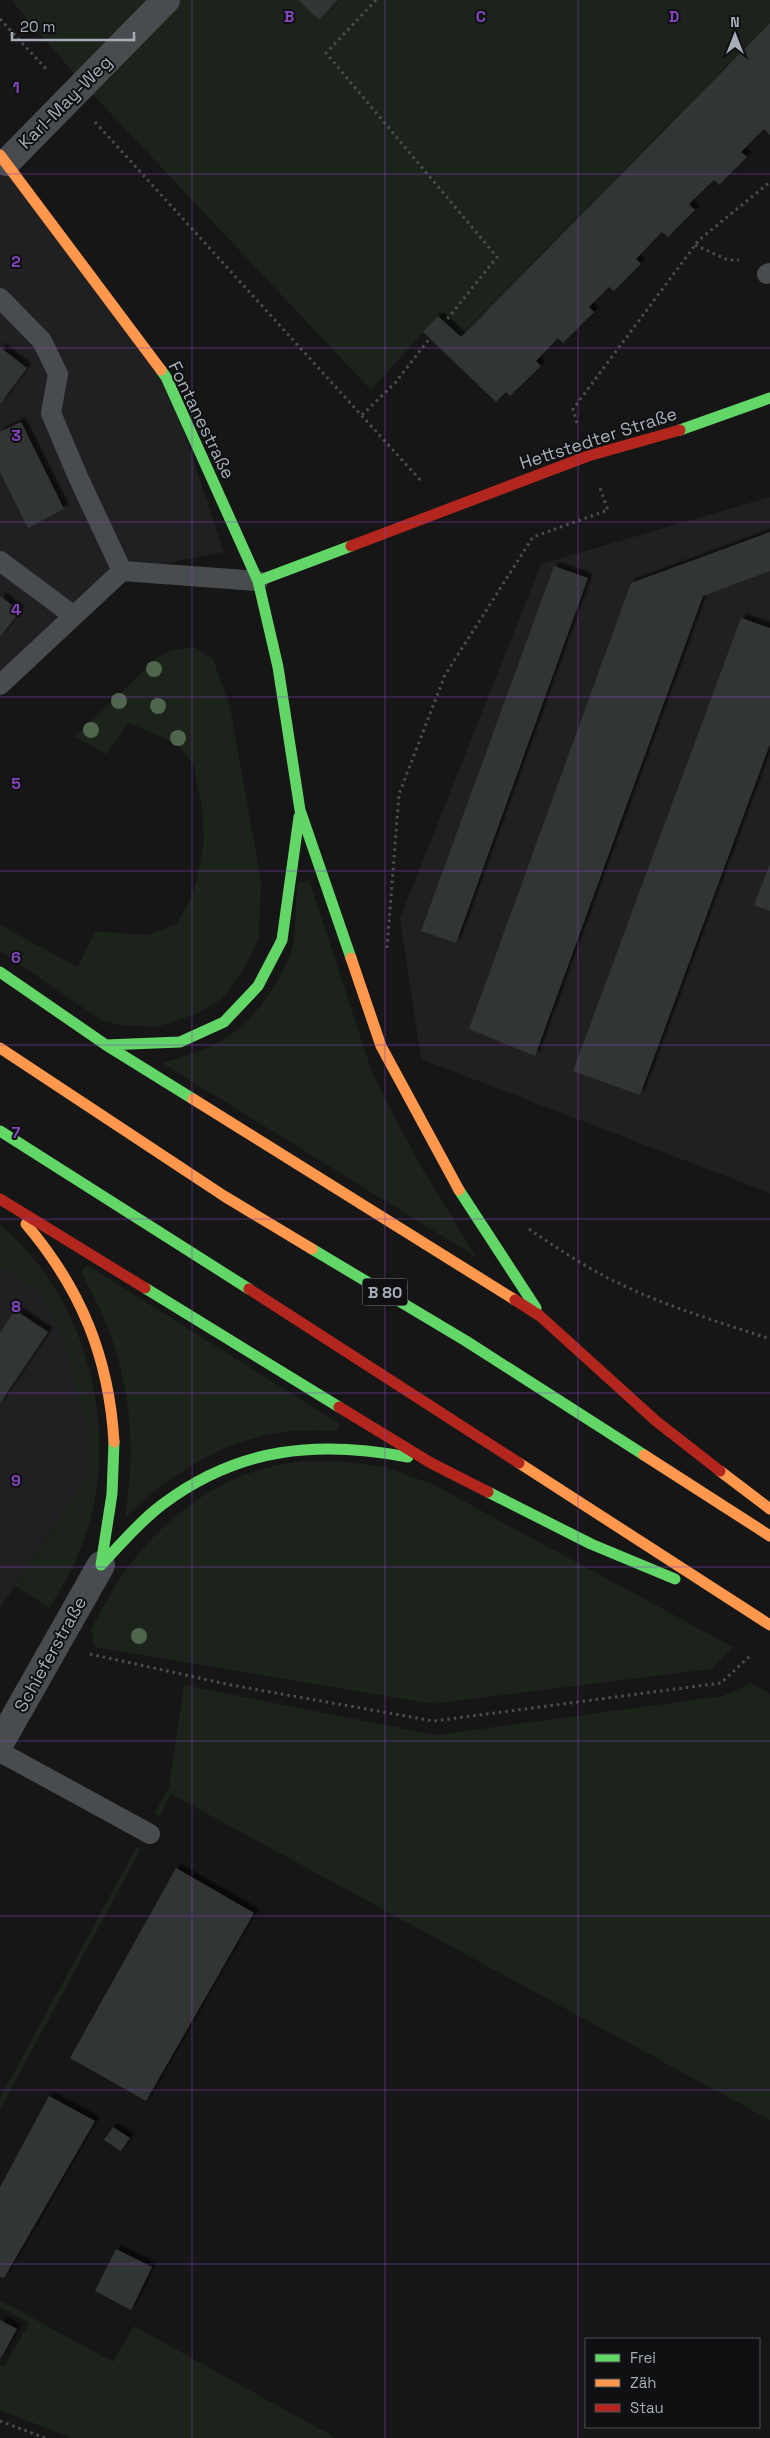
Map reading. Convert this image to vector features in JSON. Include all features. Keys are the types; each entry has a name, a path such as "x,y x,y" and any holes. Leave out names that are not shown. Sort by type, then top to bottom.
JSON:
{"main road":[{"name":"Fontanestraße","path":"4,158 166,377 258,582 278,666 300,810"},
{"name":"Hettstedter Straße","path":"258,582 588,456 671,433 770,398"},
{"path":"106,1045 180,1042 224,1022 258,986 282,940 300,810"},
{"path":"300,810 381,1046 460,1193 540,1316"},
{"path":"0,972 106,1045 540,1316 656,1421 770,1508"},
{"name":"B 80","path":"0,1048 224,1196 466,1341 770,1536"},
{"path":"0,1132 191,1251 770,1624"},
{"path":"4,1201 431,1463 591,1544 738,1604"},
{"path":"4,1201 46,1245 70,1284 102,1360 111,1406 114,1452 112,1500 101,1565"},
{"path":"101,1565 133,1531 164,1504 196,1483 228,1467 263,1454 302,1447 340,1446 376,1449 431,1463"}],"street":[{"name":"Karl-May-Weg","path":"4,158 70,96 166,0"},
{"name":"Schieferstraße","path":"0,1743 101,1565"}],"lane":[{"path":"0,298 42,341 58,374 51,413 122,571"},
{"path":"0,561 74,616"},
{"path":"0,685 122,571 258,582"},
{"path":"0,1752 150,1834"}],"path":[{"path":"376,0 326,53 497,257 445,322"},
{"path":"0,18 448,510"},
{"path":"386,958 399,794 445,675 533,537 608,510 573,409 695,245 770,182"},
{"path":"695,245 728,260 744,261"},
{"path":"362,415 395,383 430,338"},
{"path":"522,1224 577,1261 616,1282 658,1301 770,1340"},
{"path":"59,1636 94,1656 231,1685 434,1721 721,1683 756,1650"},
{"path":"0,2420 46,2438"}],"shaded area":[{"path":"11,0 298,0 319,20 338,0 770,0 770,23 461,337 438,316 371,390 83,84"},
{"path":"0,155 166,377 224,552 122,571 0,686"},
{"path":"770,497 770,1193 421,1059 400,918 541,564"},
{"path":"194,647 213,659 230,707 261,881 259,939 244,969 222,999 195,1014 157,1027 120,1025 101,1020 0,951 0,925 78,967 95,931 148,935 177,923 189,902 197,880 204,841 202,807 193,764 178,744 129,723 106,754 75,737 160,655 174,650"},
{"path":"309,880 373,1075 420,1165 476,1257 162,1063 197,1052 222,1041 251,1017 261,1005 279,979 291,951 295,932 297,884"},
{"path":"0,1225 28,1251 51,1282 70,1316 84,1352 94,1390 99,1428 99,1466 91,1518 87,1532 64,1584 49,1608 15,1586 88,1476 86,1423 62,1334 41,1293 0,1266"},
{"path":"87,1265 340,1424 337,1431 304,1431 272,1434 231,1446 192,1465 174,1477 125,1518 130,1452 129,1421 125,1391 119,1361 109,1332 97,1302 81,1272"},
{"path":"0,1266 41,1293 62,1334 86,1423 88,1476 0,1608"},
{"path":"339,1461 384,1467 432,1484 733,1647 712,1669 432,1704 95,1647 91,1629 118,1582 144,1547 181,1512 224,1484 247,1474 272,1466 297,1462"},
{"path":"751,1683 770,1694 770,2120 171,1794 159,1817 155,1813 169,1787 184,1685 436,1735 723,1696"},
{"path":"136,1848 141,1849 0,2109 0,2098"},
{"path":"0,2300 113,2362 134,2326 336,2438 72,2438 0,2410 0,2365 4,2367 29,2323 0,2307"}],"building":[{"path":"298,0 338,0 319,20"},
{"path":"770,23 770,135 764,129 741,152 747,157 719,185 714,180 689,204 695,210 668,237 662,232 636,259 641,264 614,291 609,287 589,307 594,312 563,343 558,338 536,361 541,366 510,396 506,392 496,402 423,332 438,316 461,337"},
{"path":"0,347 27,368 0,404"},
{"path":"21,422 64,509 28,528 0,472 0,432"},
{"path":"770,532 770,571 703,596 535,1056 469,1029 631,583"},
{"path":"554,566 588,578 456,943 421,931"},
{"path":"0,596 20,611 0,637"},
{"path":"741,618 770,628 770,744 640,1095 573,1071"},
{"path":"770,864 770,911 754,905"},
{"path":"15,1310 48,1332 0,1403 0,1333"},
{"path":"176,1868 254,1913 146,2101 70,2058"},
{"path":"49,2096 95,2121 4,2278 0,2277 0,2187"},
{"path":"113,2127 130,2138 121,2151 104,2140"},
{"path":"116,2249 152,2267 131,2310 95,2291"},
{"path":"0,2320 17,2329 1,2358 0,2357"}],"traffic: fast":[{"path":"161,370 166,377 258,581 351,546"},
{"path":"680,430 770,398"},
{"path":"258,581 278,667 300,810 351,958"},
{"path":"106,1045 180,1042 224,1022 258,986 282,940 299,817"},
{"path":"0,972 106,1045 193,1099"},
{"path":"0,1131 249,1289"},
{"path":"459,1190 536,1308"},
{"path":"312,1249 466,1341 644,1455"},
{"path":"145,1288 339,1407"},
{"path":"101,1565 112,1494 114,1442"},
{"path":"101,1565 139,1525 163,1504 192,1485 221,1470 250,1460 280,1453 311,1449 342,1449 408,1457"},
{"path":"488,1492 591,1544 675,1579"}],"traffic: slow":[{"path":"0,155 161,370"},
{"path":"351,958 381,1046 459,1190"},
{"path":"0,1048 224,1196 312,1249"},
{"path":"193,1099 515,1300"},
{"path":"26,1224 62,1274 77,1299 89,1326 106,1381 114,1442"},
{"path":"644,1455 770,1536"},
{"path":"519,1463 770,1625"},
{"path":"720,1471 770,1509"}],"traffic: jam":[{"path":"351,546 588,456 680,430"},
{"path":"0,1199 145,1288"},
{"path":"249,1289 519,1463"},
{"path":"515,1300 540,1316 656,1421 720,1471"},
{"path":"339,1407 431,1463 488,1492"}]}
